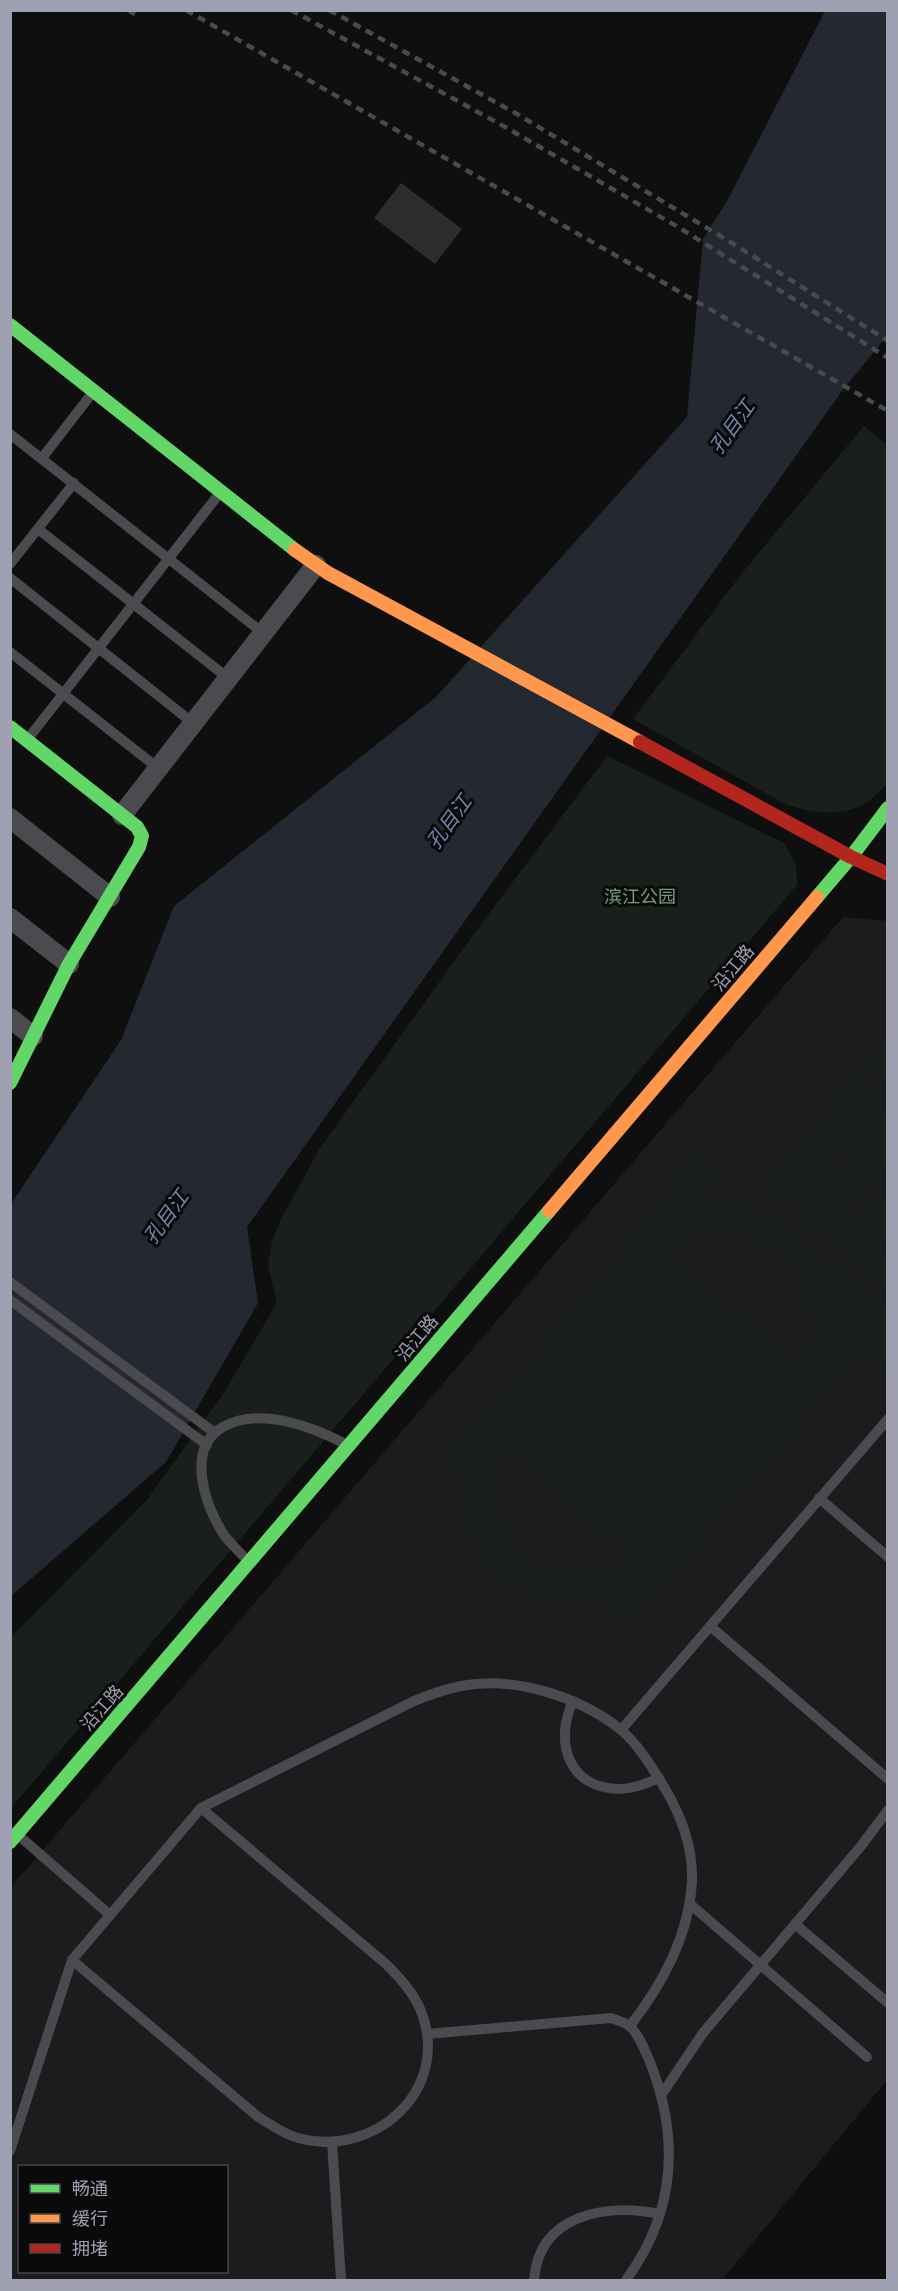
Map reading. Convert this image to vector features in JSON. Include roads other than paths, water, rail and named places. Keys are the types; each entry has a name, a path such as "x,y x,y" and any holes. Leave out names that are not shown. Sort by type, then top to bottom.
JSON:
{"street":[{"path":"10,325 316,566 851,857 888,874"},
{"path":"122,814 316,566"},
{"path":"10,727 122,814 137,827 142,836 140,847 69,964 10,1083"},
{"name":"沿江路","path":"14,1838 851,857 888,808"},
{"path":"10,819 110,897"},
{"name":"沿江路","path":"851,857 888,830"},
{"path":"10,918 69,964"},
{"path":"10,1018 33,1036"}],"lane":[{"path":"42,458 94,392"},
{"path":"11,434 263,633"},
{"path":"10,564 74,483"},
{"path":"27,740 220,492"},
{"path":"38,529 228,678"},
{"path":"10,578 193,723"},
{"path":"10,652 158,768"},
{"path":"10,1282 215,1432"},
{"path":"10,1300 207,1445"},
{"path":"621,1730 888,1419"},
{"path":"249,1562 234,1548 208,1501 201,1468 203,1451 215,1432 242,1421 278,1420 314,1429 349,1446"},
{"path":"819,1498 888,1557"},
{"path":"710,1626 888,1779"},
{"path":"10,2151 72,1960 201,1808 414,1701 437,1691 463,1685 491,1683 519,1686 573,1701 598,1714 621,1730 635,1745 659,1778 680,1816 687,1838 692,1879 687,1921 672,1958 653,1993 630,2026"},
{"path":"573,1701 564,1726 564,1747 582,1776 601,1786 621,1789 640,1786 659,1778"},
{"path":"72,1960 257,2116 296,2137 317,2142 357,2139 375,2132 392,2121 405,2107 424,2073 428,2053 422,2012 412,1994 399,1977 201,1808"},
{"path":"662,2094 703,2033 861,1846 888,1810"},
{"path":"14,1838 110,1914"},
{"path":"690,1904 867,2057"},
{"path":"795,1924 888,2004"},
{"path":"427,2034 611,2018 630,2026 649,2058 662,2094 668,2128 670,2163 660,2214 654,2231 639,2263 626,2280"},
{"path":"332,2142 341,2280"},
{"path":"534,2280 542,2250 561,2228 572,2220 586,2214 616,2209 660,2214"}],"water":[{"name":"孔目江","path":"825,11 887,11 887,336 842,391 247,1227 258,1303 166,1462 11,1596 11,1204 121,1040 174,906 436,697 687,417 703,239 727,201"}],"railway":[{"path":"128,10 138,16"},
{"path":"186,10 888,411"},
{"path":"291,10 507,128 678,227 888,358"},
{"path":"329,10 517,114 732,243 888,341"}],"park label":[{"name":"滨江公园","path":"640,897"}]}
